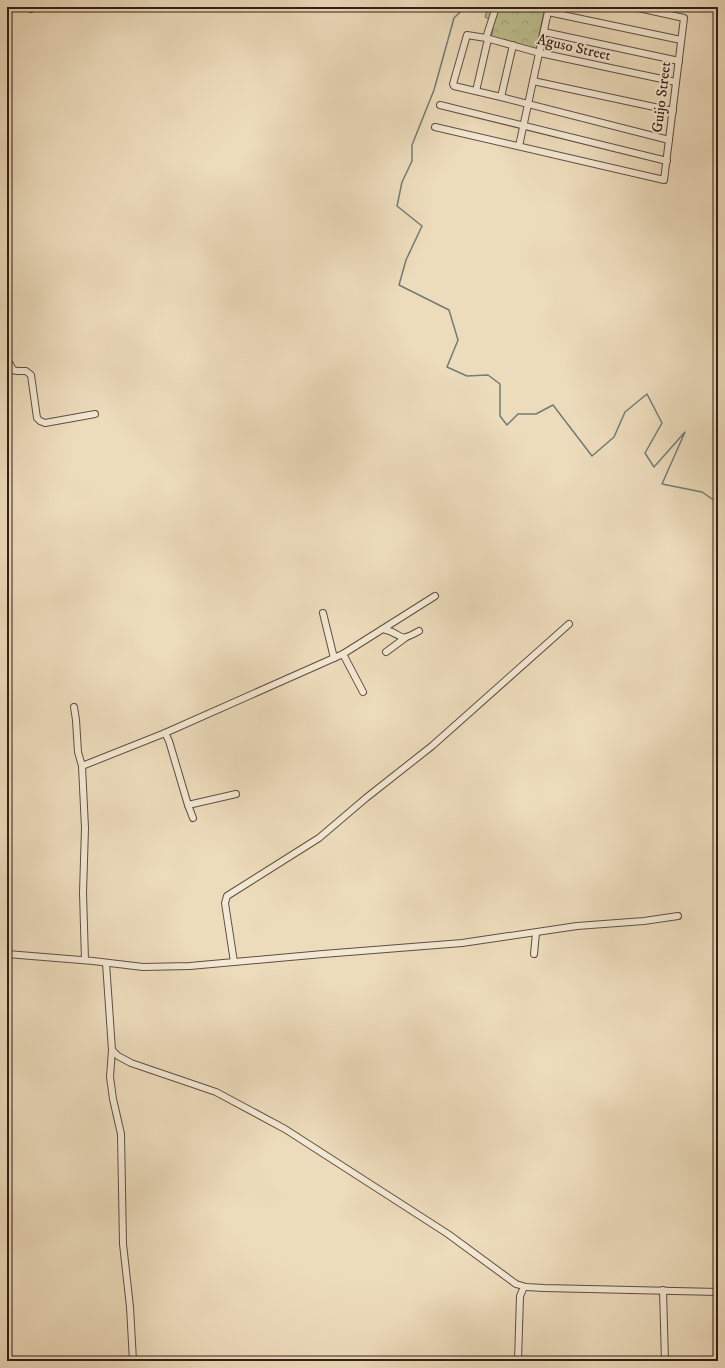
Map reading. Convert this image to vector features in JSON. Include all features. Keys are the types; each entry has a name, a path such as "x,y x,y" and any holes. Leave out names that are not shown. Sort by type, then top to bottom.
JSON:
{"street":[{"path":"496,7 487,39 476,91 669,140"},
{"name":"Guijo Street","path":"519,146 662,180 665,179 684,18 634,7"},
{"path":"434,127 519,146 549,9 682,40"},
{"path":"544,32 679,61"},
{"name":"Aguso Street","path":"476,91 454,86 453,84 466,35 513,45 540,53 676,82"},
{"path":"502,97 513,45"},
{"path":"533,81 673,111"},
{"path":"440,105 667,161"},
{"path":"7,360 13,370 27,371 31,375 37,418 40,421 45,423 95,414"},
{"path":"82,766 164,733 343,654 435,596"},
{"path":"323,613 334,658"},
{"path":"234,962 225,903 227,896 319,838 366,798 432,746 569,624"},
{"path":"383,628 390,630 401,638 405,638"},
{"path":"386,652 405,638 419,631"},
{"path":"343,654 363,692"},
{"path":"74,707 78,752 82,766 85,828 83,893 85,960"},
{"path":"164,733 170,741 193,818"},
{"path":"188,805 236,794"},
{"path":"7,954 153,967 203,966 234,962 462,943 577,926 656,920 678,916"},
{"path":"534,954 536,933"},
{"path":"106,963 112,1050 110,1077 113,1099 121,1134 123,1250 130,1307 133,1361"},
{"path":"112,1050 118,1056 131,1063 216,1092 290,1132 448,1234 512,1281 524,1287 718,1292"},
{"path":"518,1361 520,1296 524,1287"},
{"path":"664,1290 665,1361"}],"green space":[{"path":"488,7 545,7 536,49 491,39 494,22 485,17"}],"waterway":[{"path":"465,7 454,18 434,90 412,145 412,161 402,182 397,206 422,226 406,260 399,285 449,310 458,340 447,367 467,376 488,375 500,384 500,416 507,425 518,414 536,414 553,405 592,456 614,437 625,412 647,394 662,423 645,453 654,467 685,432 662,484 702,492 718,503"}]}
